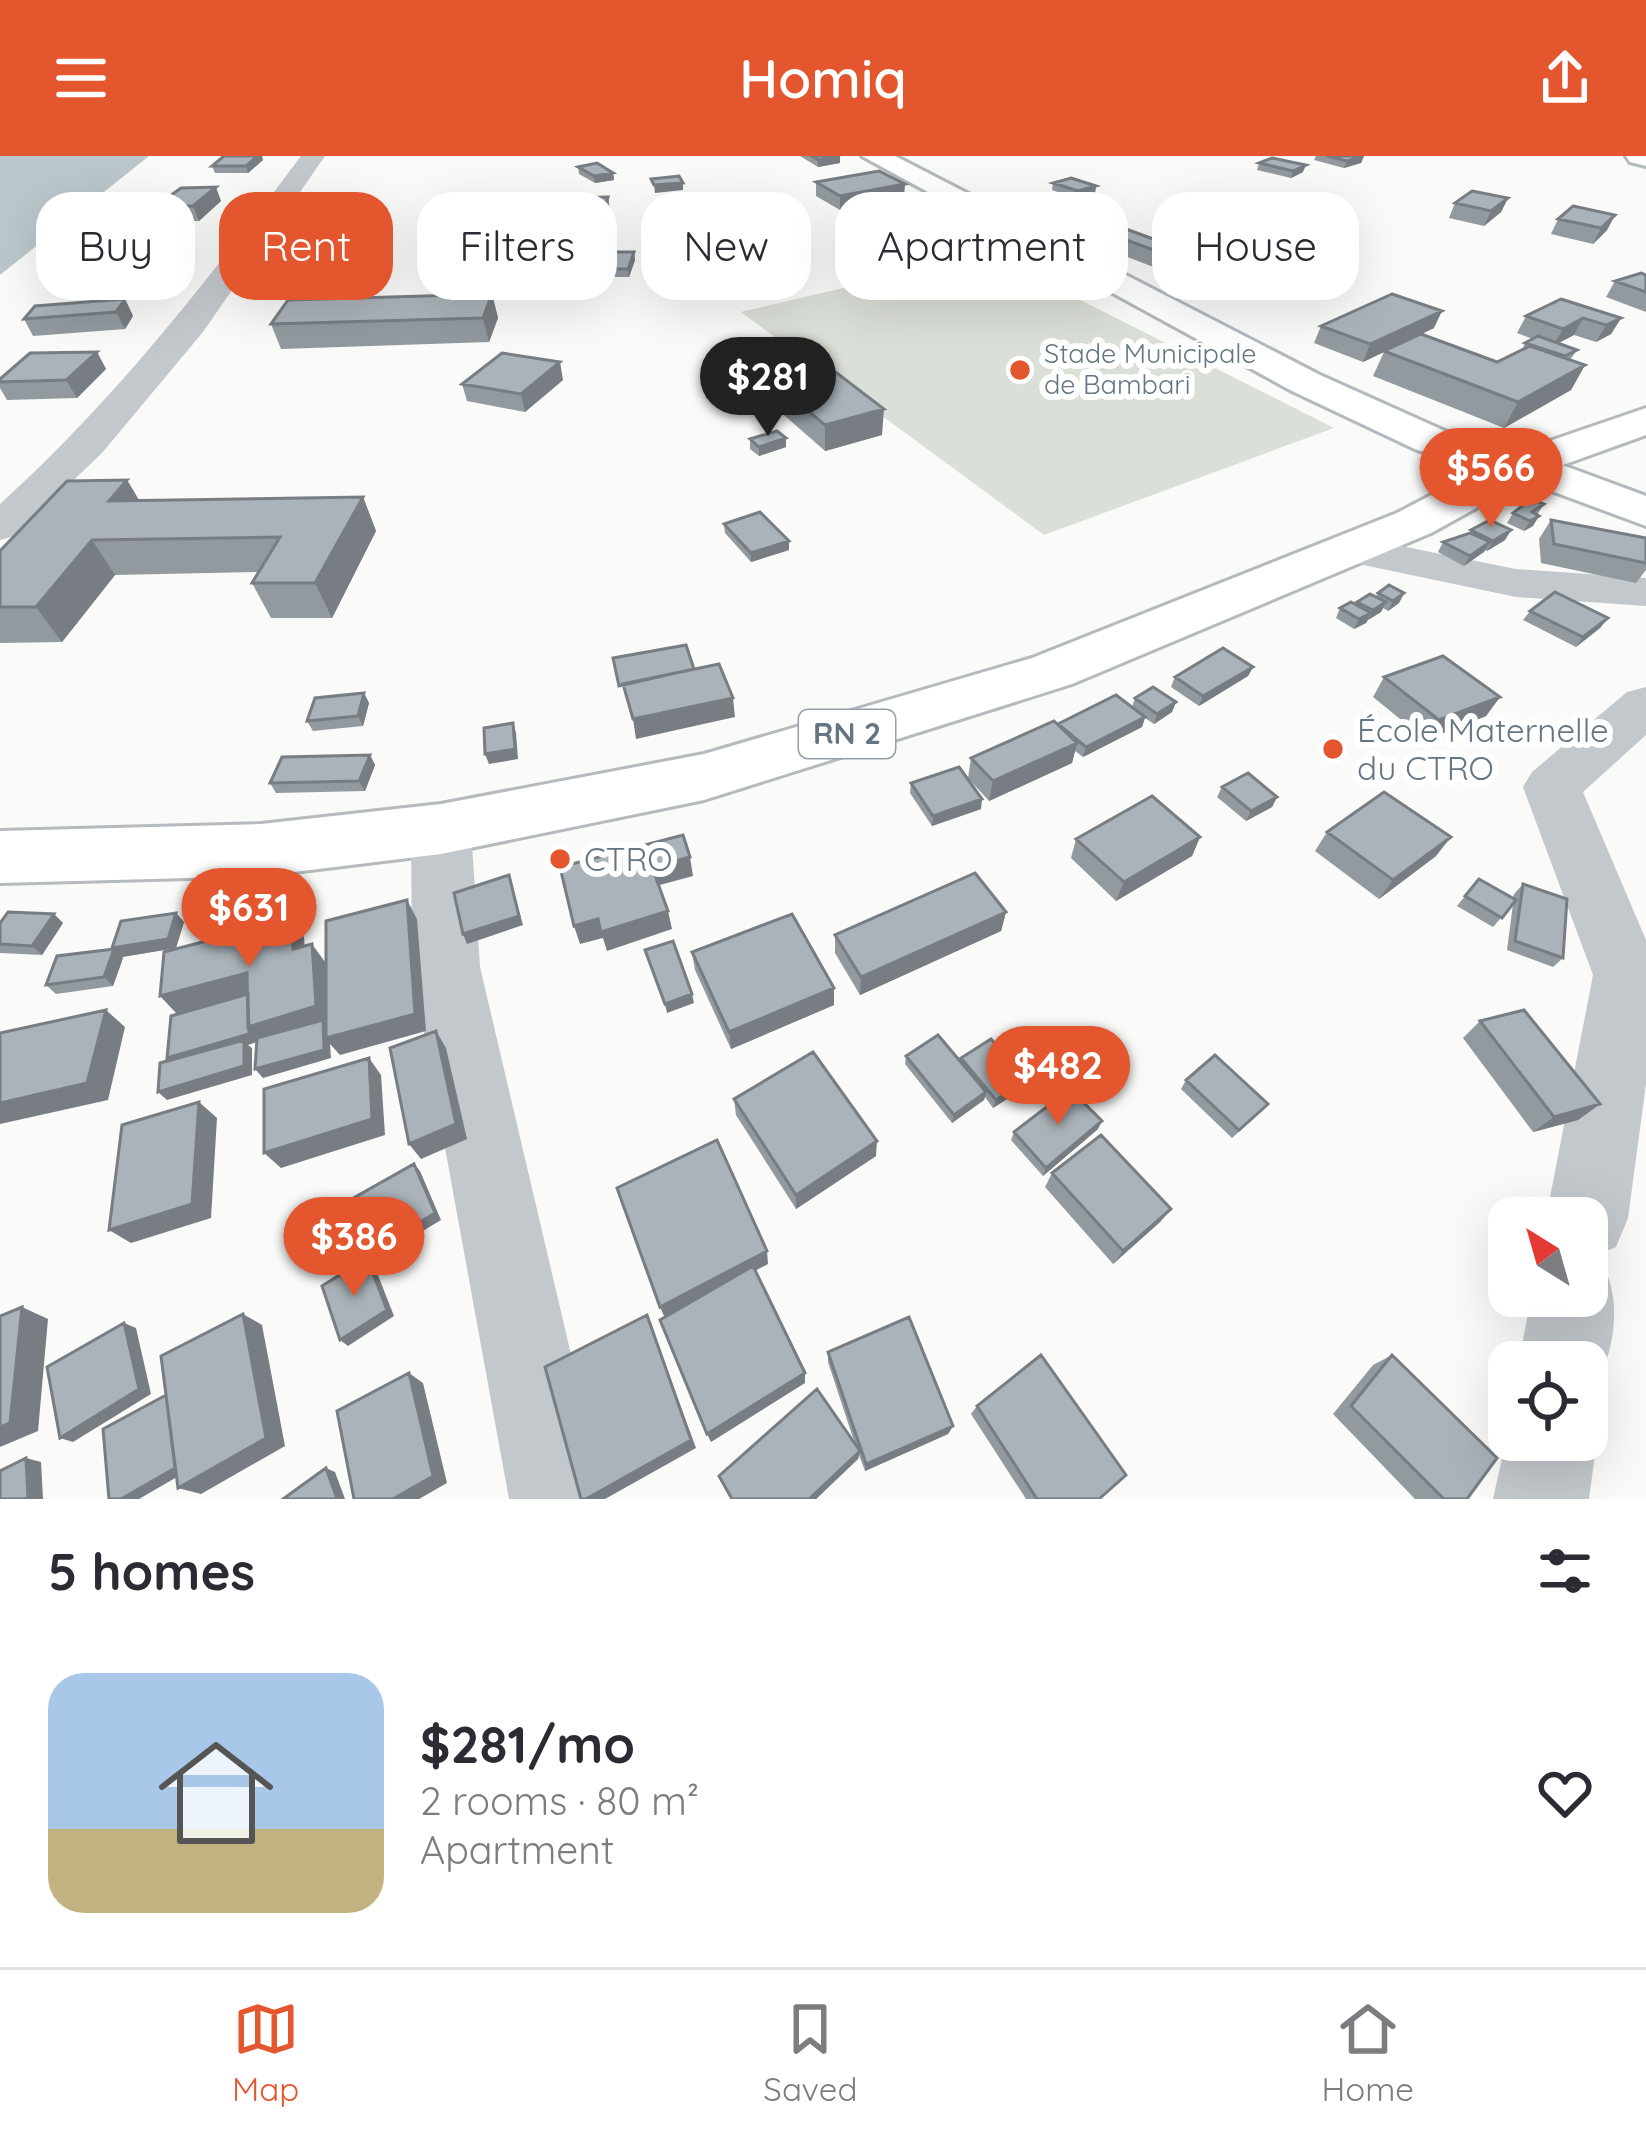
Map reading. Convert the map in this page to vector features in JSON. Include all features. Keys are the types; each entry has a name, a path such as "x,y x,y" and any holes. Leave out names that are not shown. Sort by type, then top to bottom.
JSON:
{"main road":[{"path":"875,156 1306,383 1432,441 1522,466 1646,512"},
{"name":"RN 2","path":"0,856 261,850 441,829 704,777 1030,677 1414,523 1522,466 1646,421"}],"street":[{"path":"0,527 88,446 146,371 191,325 313,156"},
{"path":"1352,549 1516,583 1646,592"},
{"path":"1591,1197 1627,974 1552,788 1646,705"},
{"path":"441,829 446,967 557,1499"},
{"path":"1541,1499 1547,1461"}],"shaded area":[{"path":"0,156 149,156 104,192 36,192 36,246 0,275"},
{"name":"Stade Municipale de Bambari","path":"835,290 835,300 1080,300 1334,428 1044,535 741,312 811,300 811,296"}],"building":[{"path":"224,156 257,156 246,166 212,166"},
{"path":"1272,158 1306,165 1293,171 1259,163"},
{"path":"597,163 613,173 594,176 578,167"},
{"path":"879,171 905,184 835,193 816,182"},
{"path":"679,176 683,183 654,185 651,179"},
{"path":"1071,178 1096,186 1078,191 1053,183"},
{"path":"216,187 195,204 195,192 175,192"},
{"path":"1472,191 1508,198 1491,211 1455,203"},
{"path":"1573,206 1615,215 1601,228 1558,219"},
{"path":"1128,230 1152,239 1152,249 1128,241"},
{"path":"617,252 634,252 628,269 617,269"},
{"path":"1646,275 1646,292 1615,281"},
{"path":"1392,294 1442,311 1370,344 1321,326"},
{"path":"1561,299 1621,318 1606,325 1583,318 1563,329 1526,316"},
{"path":"124,300 116,312 24,319 35,306"},
{"path":"288,300 490,300 483,318 271,324"},
{"path":"1421,334 1497,362 1530,346 1585,365 1518,402 1384,351"},
{"path":"1538,336 1577,350 1565,356 1525,343"},
{"path":"804,348 884,409 825,425 749,361"},
{"path":"97,352 66,380 0,382 30,353"},
{"path":"502,353 560,362 521,394 462,384"},
{"path":"777,431 786,438 759,447 750,439"},
{"path":"127,480 109,501 363,497 315,583 252,583 280,537 92,540 36,607 0,607 0,551 67,481"},
{"path":"1531,499 1544,504 1532,512 1539,516 1530,521 1513,513"},
{"path":"760,512 789,541 751,553 724,524"},
{"path":"1490,520 1511,530 1493,541 1471,530"},
{"path":"1551,520 1646,538 1646,563 1554,544"},
{"path":"1470,533 1490,542 1470,556 1443,542"},
{"path":"1389,585 1404,593 1393,601 1378,593"},
{"path":"1555,592 1608,618 1583,637 1530,611"},
{"path":"1370,594 1386,602 1373,610 1357,602"},
{"path":"1351,602 1371,613 1359,619 1340,608"},
{"path":"686,645 694,669 619,686 613,658"},
{"path":"1223,648 1253,667 1203,696 1175,677"},
{"path":"1443,656 1500,697 1439,720 1384,677"},
{"path":"719,664 733,698 633,719 623,684"},
{"path":"1153,687 1176,702 1157,714 1135,698"},
{"path":"364,693 358,716 307,721 315,698"},
{"path":"1116,695 1145,717 1086,747 1058,724"},
{"path":"1054,721 1077,743 993,781 971,758"},
{"path":"513,723 515,749 485,754 484,728"},
{"path":"370,755 359,781 270,783 282,757"},
{"path":"959,767 982,799 933,816 911,783"},
{"path":"1248,773 1277,797 1251,811 1222,787"},
{"path":"1384,792 1451,837 1393,880 1327,832"},
{"path":"1152,796 1200,837 1124,882 1076,839"},
{"path":"683,835 690,857 652,867 668,911 601,932 598,919 574,926 560,867"},
{"path":"975,873 1006,912 861,977 835,935"},
{"path":"509,875 519,916 463,934 454,893"},
{"path":"1479,879 1516,900 1502,918 1465,896"},
{"path":"1523,884 1567,899 1563,958 1515,941"},
{"path":"407,900 415,1014 326,1038 326,921"},
{"path":"8,912 54,914 32,946 0,944 0,923"},
{"path":"176,913 168,939 112,948 121,921"},
{"path":"792,914 834,988 729,1032 692,952"},
{"path":"291,919 293,949 312,944 316,1006 248,1027 247,973 160,996 164,952"},
{"path":"673,941 692,994 665,1004 645,950"},
{"path":"114,949 104,977 46,985 57,956"},
{"path":"248,994 249,1034 167,1058 171,1016"},
{"path":"106,1010 87,1083 0,1103 0,1033"},
{"path":"1524,1010 1600,1104 1554,1117 1480,1021"},
{"path":"323,1020 324,1050 255,1069 257,1038"},
{"path":"1036,1030 1061,1059 996,1100 961,1058 991,1039 1002,1052"},
{"path":"436,1031 456,1124 409,1144 390,1048"},
{"path":"938,1035 986,1092 954,1115 906,1056"},
{"path":"244,1040 244,1066 158,1092 160,1063"},
{"path":"813,1052 877,1141 796,1195 734,1099"},
{"path":"1215,1055 1268,1104 1239,1130 1186,1080"},
{"path":"369,1058 372,1119 264,1153 264,1089"},
{"path":"1070,1089 1102,1121 1046,1168 1014,1132"},
{"path":"199,1102 192,1204 109,1230 122,1125"},
{"path":"1101,1135 1171,1209 1123,1251 1052,1173"},
{"path":"717,1140 767,1251 660,1307 617,1188"},
{"path":"414,1164 435,1213 353,1262 334,1209"},
{"path":"367,1258 387,1310 340,1340 322,1286"},
{"path":"753,1266 805,1373 707,1434 660,1320"},
{"path":"22,1307 10,1423 0,1427 0,1316"},
{"path":"243,1314 266,1438 178,1488 161,1356"},
{"path":"647,1315 691,1440 581,1499 545,1367"},
{"path":"909,1317 953,1426 866,1464 828,1352"},
{"path":"124,1323 139,1389 60,1438 47,1367"},
{"path":"1041,1355 1126,1475 1099,1499 1037,1499 977,1406"},
{"path":"1392,1355 1488,1449 1488,1461 1495,1461 1467,1499 1444,1499 1351,1406"},
{"path":"409,1373 433,1476 393,1499 354,1499 337,1411"},
{"path":"817,1389 860,1451 809,1499 732,1499 719,1476"},
{"path":"166,1395 175,1468 121,1499 109,1499 103,1429"},
{"path":"26,1458 28,1497 0,1499 0,1471"},
{"path":"326,1468 337,1499 283,1499"}],"place":[{"name":"Stade Municipale de Bambari","path":"1020,370"},
{"name":"École Maternelle du CTRO","path":"1333,749"},
{"name":"CTRO","path":"560,859"}]}
